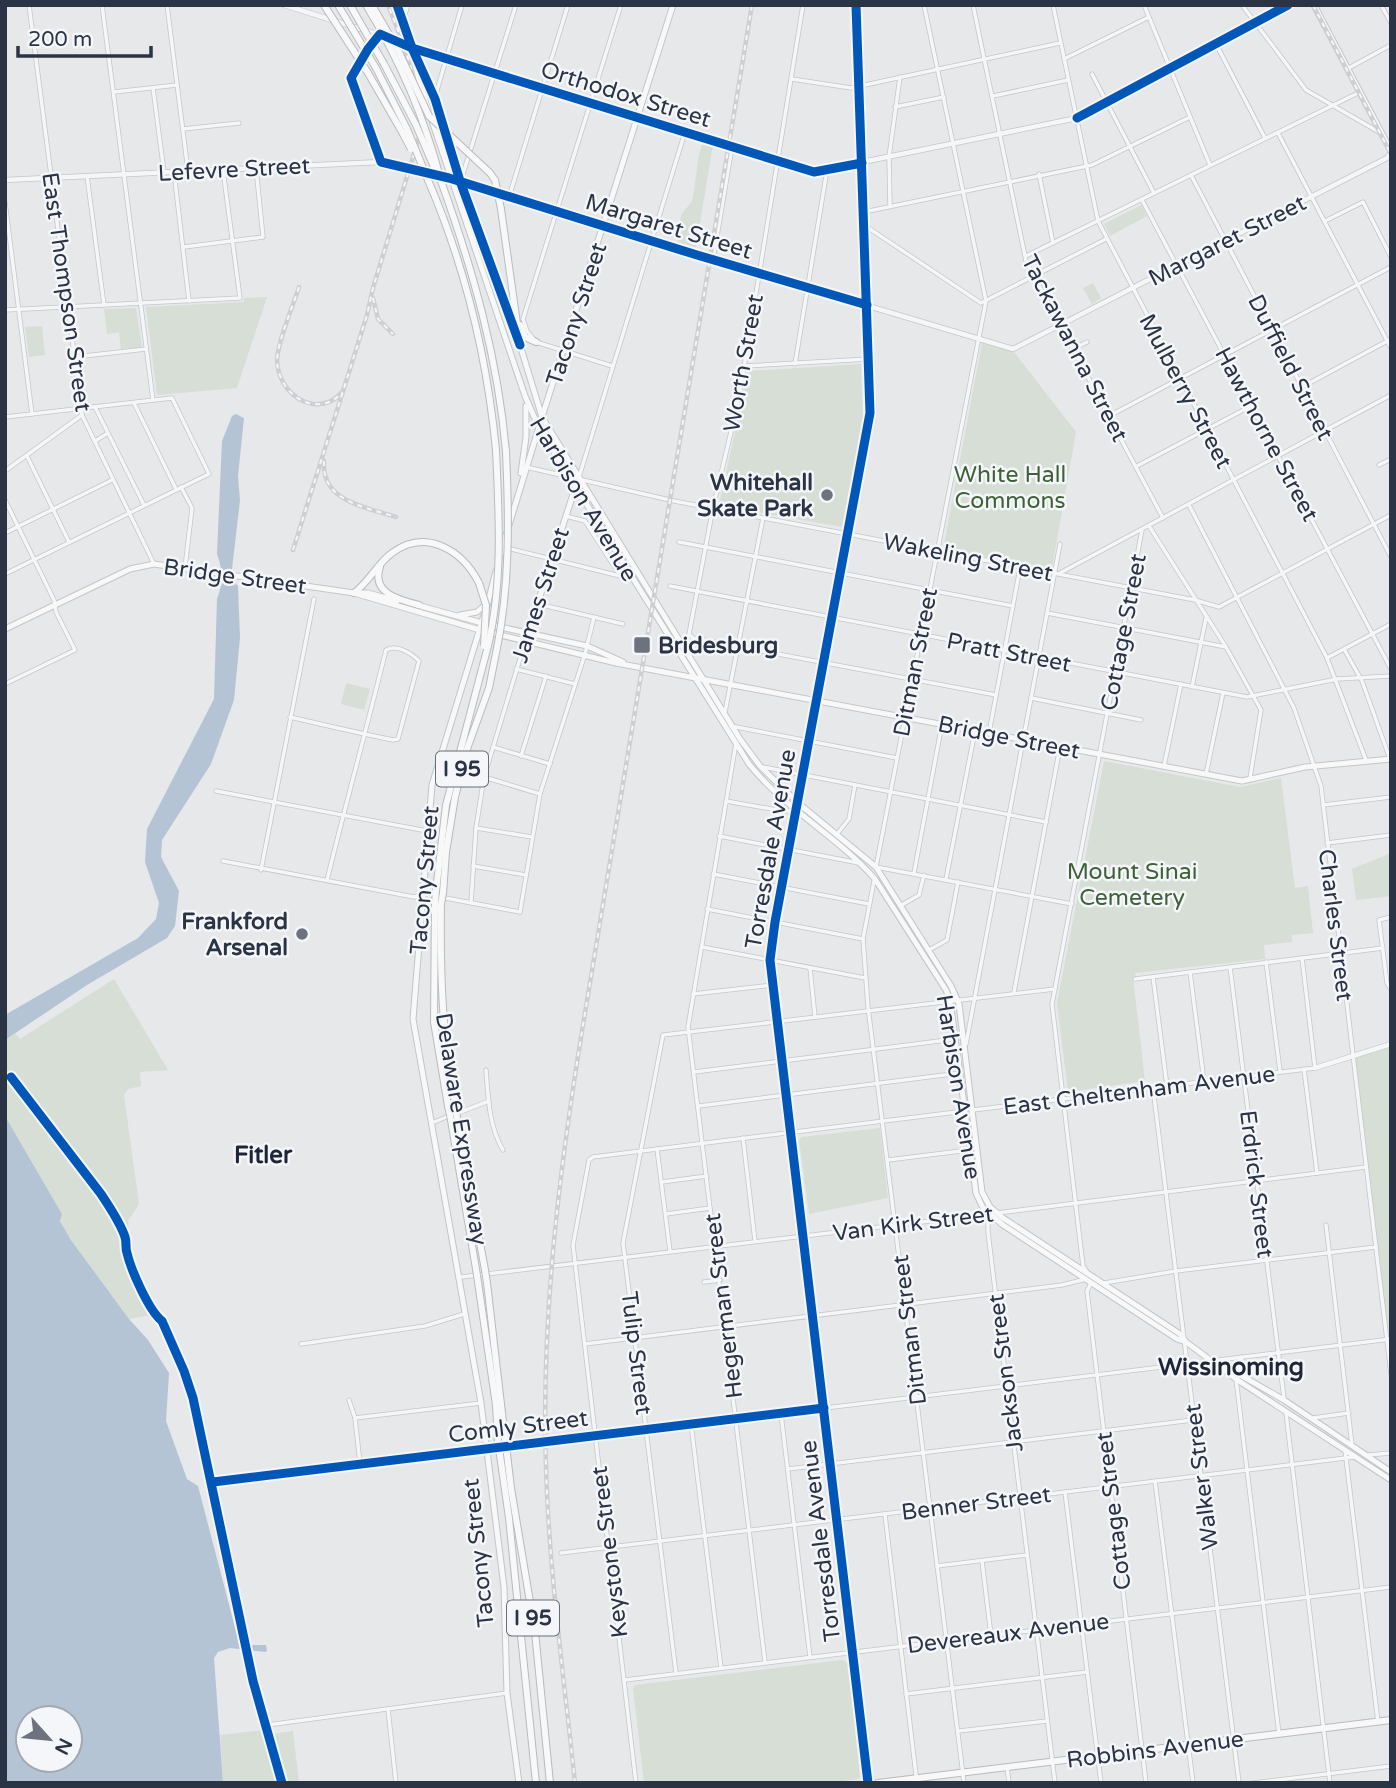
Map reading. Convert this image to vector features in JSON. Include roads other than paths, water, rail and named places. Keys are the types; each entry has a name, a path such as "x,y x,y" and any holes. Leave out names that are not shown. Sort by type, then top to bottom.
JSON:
{"highway":[{"path":"324,5 405,131"},
{"path":"338,5 376,68 428,180 449,234 474,316 488,388 499,499 497,575 486,646"},
{"name":"Delaware Expressway","path":"350,5 416,125 441,181 471,266 488,331 501,402 506,452 506,582 489,688 467,749 439,892"},
{"path":"366,5 404,76 429,140 441,181"},
{"path":"372,5 398,50 429,116 495,180 520,345"},
{"path":"514,303 522,334 536,342"},
{"path":"354,593 390,554 401,547 419,543 438,544 465,562 479,583 486,605 486,646"},
{"path":"381,564 377,576 381,588 393,597 419,606"},
{"name":"Delaware Expressway","path":"486,646 446,805 438,903 434,1023 448,1106 454,1119 485,1270 502,1440"},
{"name":"Delaware Expressway","path":"438,903 444,1038 455,1102 454,1119 504,1455 535,1632 550,1783"},
{"name":"Delaware Expressway","path":"504,1455 536,1783"},
{"name":"Robbins Avenue","path":"878,1783 1391,1720"}],"main road":[{"path":"397,5 412,48"},
{"name":"Tacony Street","path":"519,1783 508,1693 504,1587 481,1403 461,1277 413,1019 428,831 432,785 481,626 519,488 565,351 673,5"},
{"name":"Torresdale Avenue","path":"796,811 869,423 856,5"},
{"path":"1314,5 1391,152"},
{"name":"Harbison Avenue","path":"412,48 435,99 460,181 520,345 542,417 740,739 760,766 798,803 876,867 958,1000 965,1046 970,1150 977,1198 988,1214"},
{"name":"Harbison Avenue","path":"412,48 412,58 525,396 539,428 734,744 766,786 861,863 875,879 946,989 982,1192 985,1201 996,1213"},
{"path":"519,488 527,422 525,396"},
{"name":"James Street","path":"527,636 578,479"},
{"name":"Bridge Street","path":"5,629 130,569 154,564 354,593 481,626 587,646 629,664"},
{"name":"Bridge Street","path":"354,593 368,593 450,614 481,626"},
{"path":"450,614 477,612 488,602"},
{"name":"Bridge Street","path":"527,636 616,663 1242,781 1316,766 1390,759"},
{"path":"861,863 867,858"},
{"path":"875,879 876,867"},
{"path":"996,1213 1180,1334 1186,1342"},
{"path":"988,1214 1177,1339 1186,1342 1236,1379 1391,1480"},
{"path":"1241,1358 1240,1370 1245,1377"},
{"path":"1212,1360 1284,1400 1391,1472"}],"street":[{"name":"East Thompson Street","path":"29,5 82,415 154,564"},
{"path":"102,5 153,400"},
{"path":"167,5 188,171"},
{"name":"Orthodox Street","path":"284,5 380,34 412,48 814,172 1077,118 1288,5"},
{"path":"403,22 408,5"},
{"path":"435,99 462,5"},
{"path":"460,181 516,5"},
{"path":"509,197 568,5"},
{"path":"612,366 536,342 527,331 523,319 621,5"},
{"name":"Worth Street","path":"738,646 690,636 705,547 744,366 803,5"},
{"name":"Ditman Street","path":"876,867 986,301 924,5"},
{"name":"Tackawanna Street","path":"973,5 1026,257 1163,518"},
{"name":"Mulberry Street","path":"1053,5 1098,221 1327,658 1366,760"},
{"path":"1144,5 1210,166"},
{"path":"1242,5 1306,90 1381,132"},
{"path":"1381,5 1391,23"},
{"path":"1064,59 1149,17"},
{"path":"380,34 351,78 381,162"},
{"path":"792,79 851,88 1061,43"},
{"path":"1216,44 1265,138"},
{"path":"1347,69 1391,45"},
{"path":"1092,74 1154,193"},
{"path":"890,206 889,157 900,77"},
{"path":"993,96 1068,80"},
{"path":"114,92 177,85"},
{"path":"153,88 164,173"},
{"path":"1026,257 1360,92"},
{"path":"895,107 944,97"},
{"path":"864,212 1086,166 1190,117"},
{"path":"183,129 239,123"},
{"name":"James Street","path":"578,479 685,132"},
{"path":"1278,132 1391,348"},
{"path":"713,260 732,147"},
{"name":"Margaret Street","path":"460,181 604,227 1013,349 1387,159 1391,152"},
{"name":"Lefevre Street","path":"5,180 381,162 460,181"},
{"path":"184,247 263,236 256,168"},
{"path":"5,310 240,298 223,170"},
{"path":"795,363 827,170"},
{"path":"174,172 190,300"},
{"path":"1039,174 1052,243"},
{"path":"87,176 104,305"},
{"name":"Duffield Street","path":"1191,176 1391,557"},
{"name":"Hawthorne Street","path":"1142,200 1391,669"},
{"path":"5,202 32,414"},
{"path":"1325,222 1363,202 1391,257"},
{"path":"864,225 981,303 1106,239"},
{"path":"1109,416 1391,267"},
{"path":"1302,387 1389,340"},
{"path":"1073,349 1087,342"},
{"path":"75,357 146,349"},
{"path":"744,366 869,359"},
{"path":"1054,574 1064,572 1391,395"},
{"path":"5,418 172,398 208,474 5,574"},
{"path":"134,403 176,490"},
{"path":"1136,467 1253,405"},
{"path":"95,407 144,505"},
{"path":"5,471 82,415"},
{"path":"94,441 108,433"},
{"path":"27,456 69,542"},
{"path":"1379,465 1391,459"},
{"name":"Wakeling Street","path":"526,467 762,518 1195,600 1219,607 1391,515"},
{"path":"5,533 112,480"},
{"path":"181,487 191,508 185,568"},
{"path":"5,500 35,559 73,651 5,684"},
{"name":"Charles Street","path":"1189,505 1285,690 1316,766 1389,1340 1391,1374"},
{"path":"503,547 620,576 585,521 566,516"},
{"path":"724,715 762,518"},
{"path":"1149,526 1226,647 1261,710 1250,780"},
{"name":"Cottage Street","path":"1087,1272 1083,1266 1052,1004 1142,530"},
{"path":"678,542 1013,606"},
{"path":"965,1046 1060,544"},
{"path":"989,733 1020,568"},
{"name":"Pratt Street","path":"670,586 1247,697 1337,679 1391,677"},
{"path":"261,870 314,599"},
{"path":"538,604 623,624"},
{"path":"1047,613 1226,647"},
{"path":"223,861 414,897 424,894 520,912 540,794 585,654 594,617"},
{"path":"1192,687 1206,618"},
{"path":"1327,658 1391,624"},
{"name":"James Street","path":"471,903 476,828 484,777 527,636"},
{"path":"738,646 996,695"},
{"path":"290,717 365,734 393,740 398,738 419,661 409,653 389,648 386,650 365,734 327,880"},
{"path":"1344,649 1362,681 1390,759"},
{"path":"516,669 575,684"},
{"path":"521,756 546,676"},
{"path":"1164,766 1181,684"},
{"path":"1206,774 1223,692"},
{"path":"1031,698 1142,720"},
{"path":"723,724 897,758"},
{"path":"914,873 942,724"},
{"path":"946,879 975,731"},
{"path":"740,739 734,744 689,1032 1055,989"},
{"path":"493,747 550,764"},
{"path":"1014,993 1060,747"},
{"path":"760,766 1046,822"},
{"path":"484,777 540,794"},
{"path":"837,834 849,818 855,785"},
{"path":"216,791 428,831"},
{"path":"1323,805 1391,797"},
{"path":"726,801 796,811"},
{"name":"Torresdale Avenue","path":"796,811 770,960 868,1783"},
{"path":"476,828 532,836"},
{"path":"1326,843 1391,835"},
{"path":"719,836 861,863"},
{"path":"473,866 526,875"},
{"path":"876,867 1072,904"},
{"path":"713,874 869,904"},
{"path":"900,906 919,895 924,875"},
{"name":"Ditman Street","path":"875,879 863,939 868,1010 964,1783"},
{"path":"929,950 947,940 958,882"},
{"path":"707,909 863,939"},
{"path":"1390,917 1379,919 1387,981 1391,989"},
{"path":"701,947 865,978"},
{"path":"1135,978 1382,948"},
{"path":"1302,958 1315,1068"},
{"path":"1266,962 1280,1072"},
{"name":"Erdrick Street","path":"1230,967 1284,1400"},
{"path":"810,968 815,1017"},
{"path":"1191,972 1204,1081"},
{"path":"1153,976 1167,1086"},
{"path":"693,994 772,985"},
{"name":"Tulip Street","path":"676,1673 623,1243 663,1035 689,1032"},
{"name":"Hegerman Street","path":"689,1032 765,1662"},
{"path":"694,1072 955,1039"},
{"name":"East Cheltenham Avenue","path":"593,1157 1315,1068 1391,1044"},
{"path":"1304,1069 1317,1173"},
{"path":"486,1070 496,1138 503,1150"},
{"path":"699,1106 960,1073"},
{"name":"Walker Street","path":"1153,1088 1239,1783"},
{"path":"431,1123 489,1101"},
{"path":"743,1138 755,1241"},
{"path":"657,1149 670,1251"},
{"path":"888,1160 970,1150"},
{"name":"Keystone Street","path":"593,1157 589,1160 573,1245 636,1783"},
{"name":"Van Kirk Street","path":"461,1277 1366,1167"},
{"path":"662,1182 707,1176"},
{"path":"666,1214 710,1208"},
{"name":"Jackson Street","path":"988,1214 1055,1783"},
{"path":"1326,1225 1353,1446"},
{"path":"1104,1283 1176,1271 1376,1247"},
{"path":"704,1282 720,1280"},
{"path":"585,1343 1089,1281"},
{"name":"Cottage Street","path":"1089,1281 1087,1291 1146,1783"},
{"path":"302,1345 425,1326 466,1314"},
{"name":"Comly Street","path":"217,1481 1389,1340"},
{"path":"1236,1379 1279,1734"},
{"path":"349,1400 355,1418 360,1464"},
{"path":"355,1418 481,1403"},
{"path":"1285,1410 1330,1783"},
{"path":"1312,1418 1349,1413"},
{"path":"781,1414 810,1657"},
{"path":"788,1469 1194,1420"},
{"path":"691,1424 721,1668"},
{"path":"1345,1450 1378,1722"},
{"name":"Benner Street","path":"561,1553 1391,1452"},
{"path":"1156,1481 1193,1783"},
{"path":"1065,1492 1101,1783"},
{"path":"885,1515 917,1780"},
{"path":"937,1566 1027,1555"},
{"path":"982,1561 991,1635"},
{"name":"Devereaux Avenue","path":"624,1680 1391,1587"},
{"path":"906,1694 1087,1672"},
{"path":"267,1725 508,1693"},
{"path":"388,1709 396,1783"},
{"path":"958,1731 1047,1721"},
{"path":"1253,1783 1391,1766"},
{"path":"1007,1768 1009,1783"}],"water":[{"path":"236,414 244,418 238,476 240,500 232,569 233,581 238,586 240,638 234,700 211,764 162,840 161,857 179,891 175,926 167,938 87,985 5,1040 5,1015 138,938 156,919 159,903 145,862 147,829 214,699 217,599 222,577 217,554 222,441 232,416"},
{"path":"5,1116 62,1214 60,1221 71,1240 129,1319 148,1340 169,1373 166,1421 187,1479 198,1486 239,1643 266,1645 265,1652 230,1648 218,1652 214,1658 223,1783 5,1783"}],"railway":[{"path":"293,550 367,315 420,134 419,101 406,52 388,5"},
{"path":"575,1783 554,1585 546,1467 546,1356 559,1190 583,1025 752,5"},
{"path":"1313,5 1391,154"},
{"path":"299,287 278,353 280,376 293,395 313,404 326,403 342,392"},
{"path":"373,298 378,319 393,334"},
{"path":"324,461 325,475 338,494 359,506 396,517"}],"place":[{"name":"Whitehall Skate Park","path":"827,495"},
{"name":"Bridesburg","path":"642,645"},
{"name":"Frankford Arsenal","path":"302,934"}],"district":[{"name":"Fitler","path":"263,1155"},
{"name":"Wissinoming","path":"1231,1367"}],"park label":[{"name":"White Hall Commons","path":"1010,487"},
{"name":"Mount Sinai Cemetery","path":"1132,884"}]}
